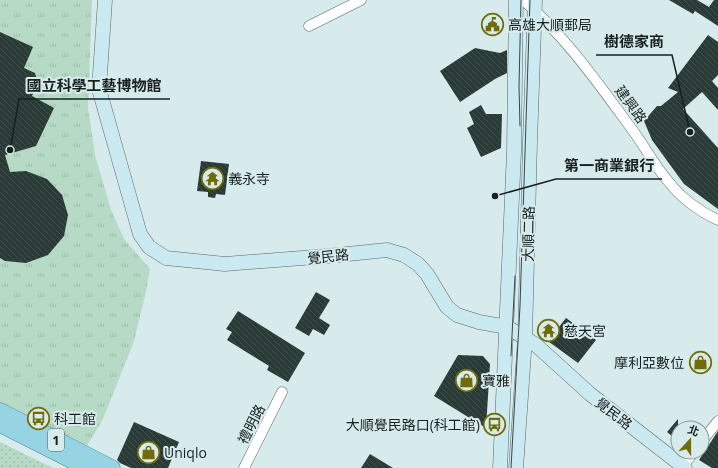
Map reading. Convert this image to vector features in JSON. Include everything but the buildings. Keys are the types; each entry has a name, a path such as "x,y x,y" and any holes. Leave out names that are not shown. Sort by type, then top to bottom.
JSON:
{"main road":[{"name":"1","path":"0,411 112,468"},
{"name":"1","path":"0,424 87,468"}],"street":[{"name":"覺民路","path":"105,0 99,89 140,234 149,247 166,258 226,264 387,250 404,255 418,264 427,274 447,307 457,315 479,322 507,327 536,345 590,394 683,467"},
{"path":"309,26 361,0"},
{"name":"大順二路","path":"500,468 514,152 516,0"},
{"name":"建興路","path":"523,0 535,5 580,59 641,142 668,182 690,203 718,220"},
{"name":"大順二路","path":"516,468 525,338 535,5"},
{"name":"禮明路","path":"244,468 282,392"},
{"path":"710,431 718,421"}],"green space":[{"path":"0,0 92,0 88,108 95,155 111,210 124,239 150,269 134,341 103,419 80,458 0,421"},
{"path":"0,442 53,468 0,468"}],"tram line":[{"path":"520,126 519,86 521,0"},
{"path":"511,468 520,306 530,0"},
{"path":"511,356 515,276"}],"place":[{"name":"高雄大順郵局","path":"492,24"},
{"name":"樹德家商","path":"690,132"},
{"name":"國立科學工藝博物館","path":"10,150"},
{"name":"義永寺","path":"213,178"},
{"name":"第一商業銀行","path":"495,196"},
{"name":"慈天宮","path":"548,330"},
{"name":"摩利亞數位","path":"700,362"},
{"name":"寶雅","path":"466,380"},
{"name":"科工館","path":"38,418"},
{"name":"大順覺民路口(科工館)","path":"495,424"},
{"name":"Uniqlo","path":"148,452"}]}
